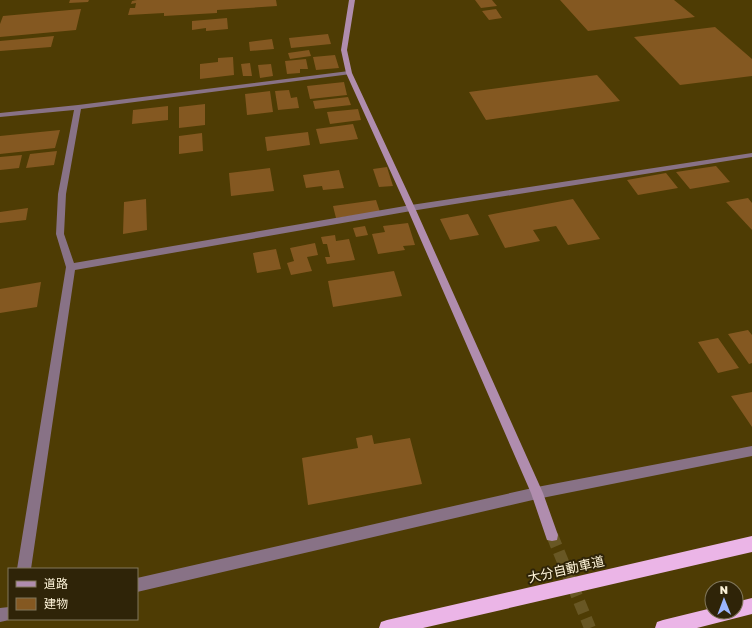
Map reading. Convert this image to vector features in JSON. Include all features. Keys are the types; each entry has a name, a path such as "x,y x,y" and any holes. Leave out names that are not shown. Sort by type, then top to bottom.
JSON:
{"highway":[{"name":"大分自動車道","path":"387,628 752,544"},
{"path":"662,628 704,618"}],"street":[{"path":"352,0 344,50 349,73 411,208 537,493 552,536"},
{"path":"0,114 78,107 349,73"},
{"path":"24,568 71,267 60,234 62,194 78,107"},
{"path":"71,267 411,208 752,155"},
{"path":"138,585 537,493 752,451"}],"building":[{"path":"70,0 89,0 88,2 69,3"},
{"path":"276,0 277,6 217,10 217,13 164,16 164,13 128,15 130,8 135,8 136,3 131,4 132,1"},
{"path":"475,0 492,0 497,6 481,8"},
{"path":"560,0 674,0 695,17 588,31"},
{"path":"81,9 76,30 0,37 0,24 3,16"},
{"path":"496,9 502,18 489,20 482,11"},
{"path":"227,18 228,29 206,31 206,28 192,30 192,21"},
{"path":"715,27 752,59 752,76 680,85 634,37"},
{"path":"328,34 331,44 291,48 289,38"},
{"path":"54,36 51,47 0,51 0,41"},
{"path":"272,39 274,49 250,51 249,42"},
{"path":"309,50 311,56 290,59 288,53"},
{"path":"335,55 339,68 316,70 313,57"},
{"path":"233,57 234,75 200,79 200,64 218,62 218,58"},
{"path":"306,59 308,69 300,69 300,73 287,74 285,61"},
{"path":"250,63 252,76 243,76 241,64"},
{"path":"271,64 273,76 260,78 258,65"},
{"path":"597,75 620,101 486,120 469,92"},
{"path":"344,82 347,95 310,99 307,86"},
{"path":"289,90 291,98 297,97 299,108 278,110 275,91"},
{"path":"270,91 273,112 247,115 245,94"},
{"path":"348,97 351,105 315,109 313,101"},
{"path":"205,104 205,125 179,128 179,107"},
{"path":"168,106 168,120 132,124 133,110"},
{"path":"358,109 361,120 330,124 327,112"},
{"path":"353,124 358,139 320,144 316,129"},
{"path":"60,130 55,148 0,154 0,136"},
{"path":"308,132 310,145 267,151 265,137"},
{"path":"202,133 203,151 179,154 179,136"},
{"path":"57,151 54,165 26,168 30,154"},
{"path":"22,155 19,168 0,170 0,157"},
{"path":"716,166 730,182 690,189 676,172"},
{"path":"387,167 393,186 379,187 373,169"},
{"path":"270,168 274,191 231,196 229,173"},
{"path":"339,170 344,188 323,190 322,186 306,188 303,175"},
{"path":"666,173 678,188 638,195 627,180"},
{"path":"748,198 752,203 752,230 726,202"},
{"path":"146,199 147,230 123,234 124,202"},
{"path":"573,199 600,239 568,245 556,226 533,230 540,241 505,248 488,215"},
{"path":"376,200 380,212 336,218 333,206"},
{"path":"28,208 26,220 0,223 0,212"},
{"path":"468,214 479,235 450,240 440,219"},
{"path":"408,223 415,245 403,246 405,250 378,254 372,234 385,232 383,226"},
{"path":"365,226 368,235 356,237 353,228"},
{"path":"335,235 336,241 349,239 355,260 327,264 325,257 330,257 327,244 323,244 321,237"},
{"path":"315,243 318,255 307,257 312,271 291,275 287,263 294,261 290,248"},
{"path":"276,249 281,269 257,273 253,253"},
{"path":"394,271 402,296 333,307 328,281"},
{"path":"41,282 37,307 0,313 0,289"},
{"path":"748,330 752,335 752,363 749,364 728,334"},
{"path":"718,338 739,368 718,373 698,342"},
{"path":"752,392 752,427 731,396"},
{"path":"372,435 374,444 410,438 422,484 308,505 302,458 358,448 356,438"}],"tunnel":[{"path":"552,535 590,628"}]}
